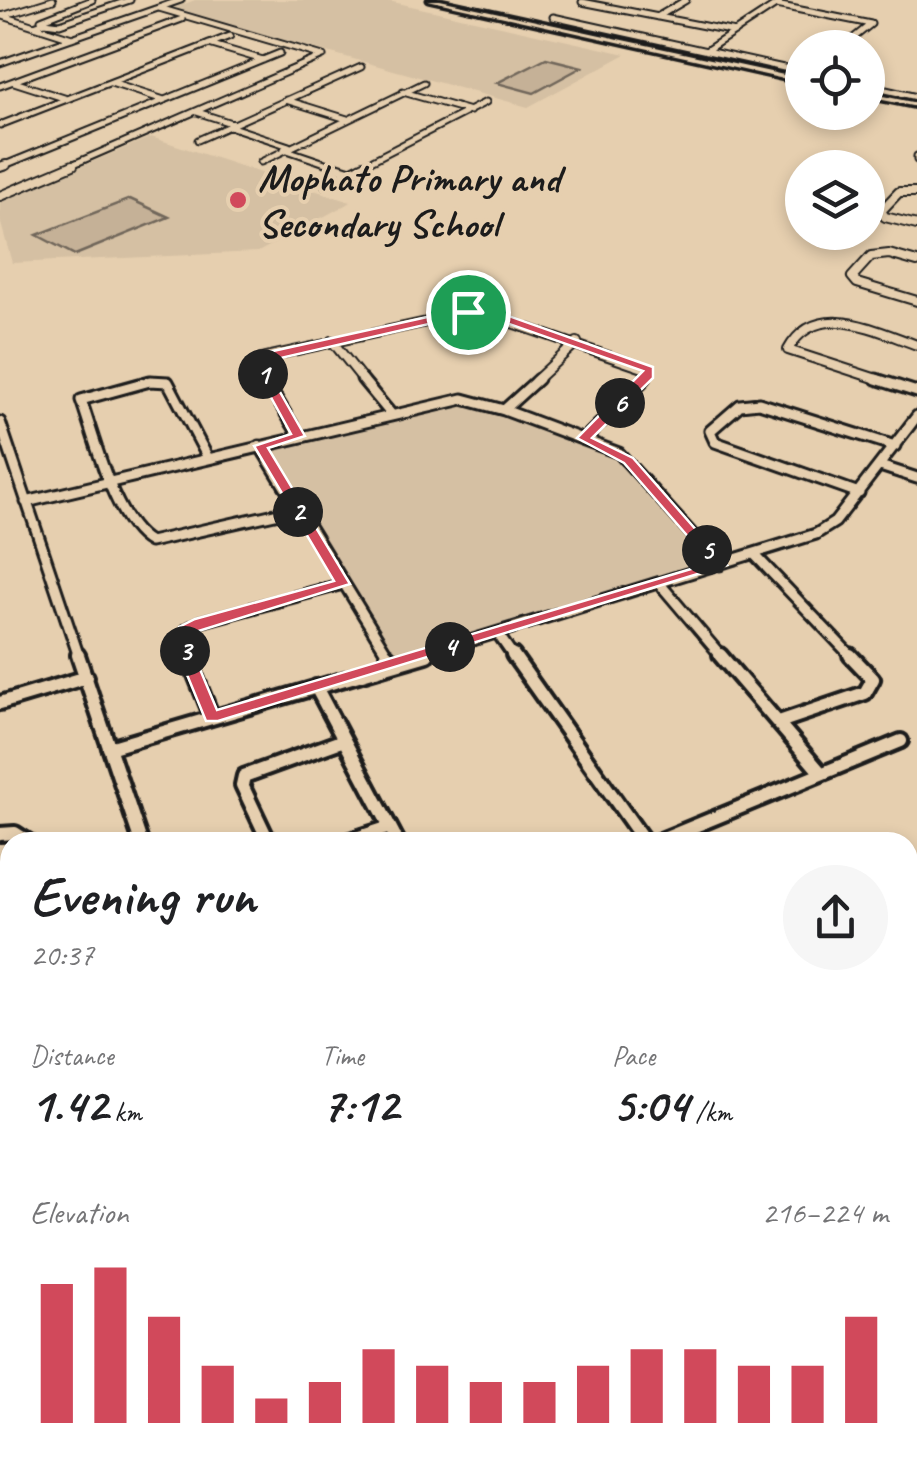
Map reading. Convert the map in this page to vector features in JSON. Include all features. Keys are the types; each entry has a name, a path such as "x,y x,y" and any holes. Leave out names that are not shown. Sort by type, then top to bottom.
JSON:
{"street":[{"path":"1,16 53,0"},
{"path":"92,0 39,19 60,24 130,0"},
{"path":"0,63 181,0"},
{"path":"431,0 785,74"},
{"path":"657,17 686,0"},
{"path":"766,0 871,24 864,30"},
{"path":"573,7 584,1 735,32"},
{"path":"706,50 778,2"},
{"path":"0,196 323,56 158,8"},
{"path":"541,24 563,12"},
{"path":"1,16 72,38"},
{"path":"553,17 706,50 785,72"},
{"path":"0,86 182,19"},
{"path":"34,26 45,22"},
{"path":"109,25 142,34"},
{"path":"0,125 230,36"},
{"path":"209,44 263,60"},
{"path":"0,168 280,53"},
{"path":"22,56 56,66"},
{"path":"198,140 362,67"},
{"path":"296,70 332,80"},
{"path":"12,82 67,99"},
{"path":"109,82 164,100"},
{"path":"261,162 424,83"},
{"path":"885,90 917,97"},
{"path":"403,92 470,110"},
{"path":"885,98 917,105"},
{"path":"286,100 346,119"},
{"path":"326,184 486,102"},
{"path":"197,112 349,171"},
{"path":"122,118 156,130"},
{"path":"917,192 899,192 881,211 885,217 917,225"},
{"path":"917,262 889,254 872,256 852,277 857,283 917,300"},
{"path":"299,436 257,361 332,340 477,310 578,342 649,370 649,376 584,438"},
{"path":"917,345 823,319 808,323 788,350 917,392"},
{"path":"332,340 391,414"},
{"path":"504,410 578,342"},
{"path":"208,458 168,382 155,380 83,398 80,405 134,534 150,542 297,509"},
{"path":"26,502 463,399 584,438 628,461 720,565"},
{"path":"859,494 715,442 710,432 740,405 759,403 895,446"},
{"path":"109,748 498,634 827,528 859,494 916,420"},
{"path":"0,422 138,832"},
{"path":"260,446 393,664"},
{"path":"880,466 917,478"},
{"path":"754,554 873,679 865,692 780,722"},
{"path":"212,717 182,643 185,630 200,622 343,584"},
{"path":"660,584 821,773"},
{"path":"498,634 638,832"},
{"path":"0,704 86,677"},
{"path":"316,687 392,832"},
{"path":"263,832 242,786 244,776 344,740"},
{"path":"680,832 900,742"},
{"path":"377,832 390,828"}],"shaded area":[{"path":"195,0 384,0 626,54 528,107 178,11 177,7"},
{"path":"546,58 582,67 534,93 497,83"},
{"name":"Mophato Primary and Secondary School","path":"151,137 351,202 258,252 12,263 0,220 0,201"},
{"path":"130,199 169,217 75,255 37,235"},
{"path":"463,399 619,453 720,565 393,664 260,446"}],"place":[{"name":"Mophato Primary and Secondary School","path":"238,200"}],"route":[{"path":"468,312 485,312 649,370 649,376 584,438 628,461 720,565 212,717 182,643 185,630 200,622 343,584 260,446 299,436 257,361 332,340 468,312"}]}
